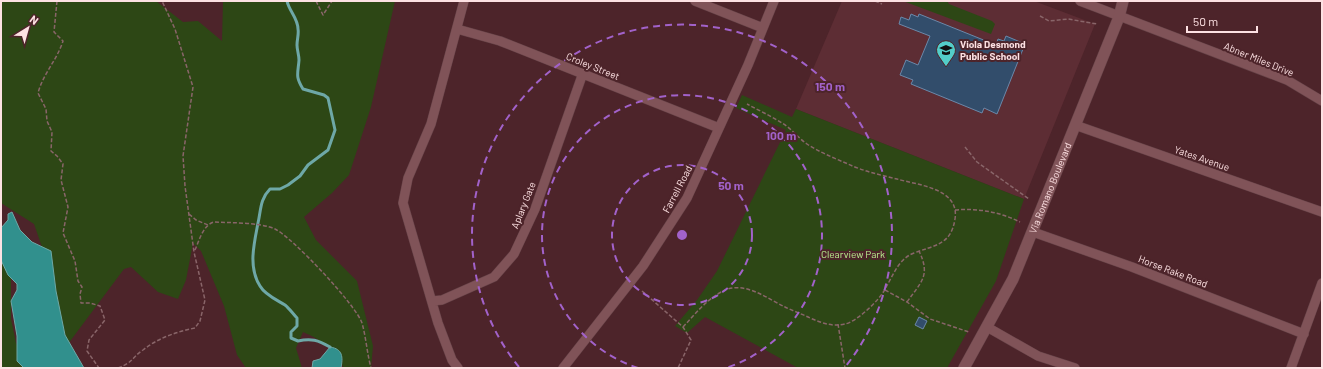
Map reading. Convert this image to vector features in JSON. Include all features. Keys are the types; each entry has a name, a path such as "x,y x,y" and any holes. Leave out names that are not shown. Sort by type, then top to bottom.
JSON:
{"street":[{"path":"458,368 452,360 438,323 404,203 408,178 431,124 464,1"},
{"path":"695,1 763,28"},
{"name":"Farrell Road","path":"564,368 647,260 687,198 774,1"},
{"path":"1080,1 1118,17"},
{"name":"Via Romano Boulevard","path":"964,368 1013,279 1033,232 1123,1"},
{"name":"Abner Miles Drive","path":"1118,17 1287,80 1322,101"},
{"name":"Croley Street","path":"457,29 500,41 719,128"},
{"name":"Aplary Gate","path":"432,300 442,300 494,277 514,254 534,209 583,73"},
{"name":"Yates Avenue","path":"1075,125 1322,212"},
{"name":"Horse Rake Road","path":"1033,232 1139,270 1304,334"},
{"path":"1291,368 1322,283"},
{"path":"987,327 1038,356 1075,368"}],"path":[{"path":"57,1 54,32 63,41 59,52 46,72 38,93 46,109 47,121 52,132 51,151 63,164 61,180 68,207 63,233 75,261 78,281 82,287 80,294 81,303 90,303 100,306 105,320 102,326 89,340 87,351 99,368"},
{"path":"118,368 130,364 142,350 160,338 180,331 195,328 200,321 205,300 194,252 183,156 193,87 175,29 162,1"},
{"path":"316,1 323,15 332,1"},
{"path":"875,1 882,4"},
{"path":"1040,16 1049,21 1068,19 1097,24"},
{"path":"683,327 700,308 724,290 742,288 765,295 784,307 827,325 845,324 859,318 885,290 891,276 899,264 913,253 933,248 950,234 953,228 955,210 942,193 929,186 898,180 851,166 807,144 782,123 747,104"},
{"path":"965,147 977,162 1029,199"},
{"path":"955,210 967,209 990,212 1010,217 1020,222"},
{"path":"189,214 196,220 208,225"},
{"path":"194,252 208,225 214,222 251,225 264,227 279,232 297,246 351,305 362,322 371,368"},
{"path":"907,302 926,272 925,263 919,251"},
{"path":"885,290 907,302 930,319 969,332"},
{"path":"642,292 683,327 691,340 678,368"},
{"path":"838,324 845,368"}],"shaded area":[{"name":"Viola Desmond Public School","path":"842,1 1034,1 1095,24 1024,199 796,109"}],"green space":[{"path":"1,1 156,1 183,22 198,21 222,41 223,1 395,1 371,107 349,175 332,193 304,217 316,240 357,281 373,346 371,368 344,368 327,346 303,332 296,348 302,368 246,368 237,355 224,306 201,251 193,243 186,280 178,299 158,292 131,267 124,269 68,344 53,300 51,273 34,224 1,203"},
{"path":"903,1 947,1 949,4 992,21 995,24 991,34"},
{"name":"Clearview Park","path":"742,95 792,117 796,109 1024,199 996,281 947,368 798,368 705,317 687,333 675,326 697,300 717,271 786,130 736,108"},
{"path":"1,245 11,263 11,319 16,343 29,368 1,368"}],"water":[{"path":"12,212 20,230 32,242 51,251 56,291 65,335 84,368 24,368 17,361 17,336 11,301 17,290 17,284 8,275 1,260 1,228 8,220 8,214"},
{"path":"330,347 340,352 342,357 341,368 312,368 313,361 320,359"}],"building":[{"path":"911,14 918,17 919,14 996,45 998,39 1004,41 1006,36 1025,44 997,114 984,108 982,113 911,84 913,80 900,75 906,60 918,65 930,36 899,24 901,17 909,20"},
{"path":"919,317 927,321 923,329 915,325"}],"waterway":[{"path":"287,1 298,25 297,45 299,81 303,89 324,95 328,98 335,130 328,150 308,165 300,176 288,185 280,189 270,189 264,197 261,205 255,239 253,263 256,279 262,289 271,297 285,305 297,318 297,326 291,332 291,338 298,341 314,340 330,347"}],"place":[{"name":"Viola Desmond Public School","path":"946,67"}]}
